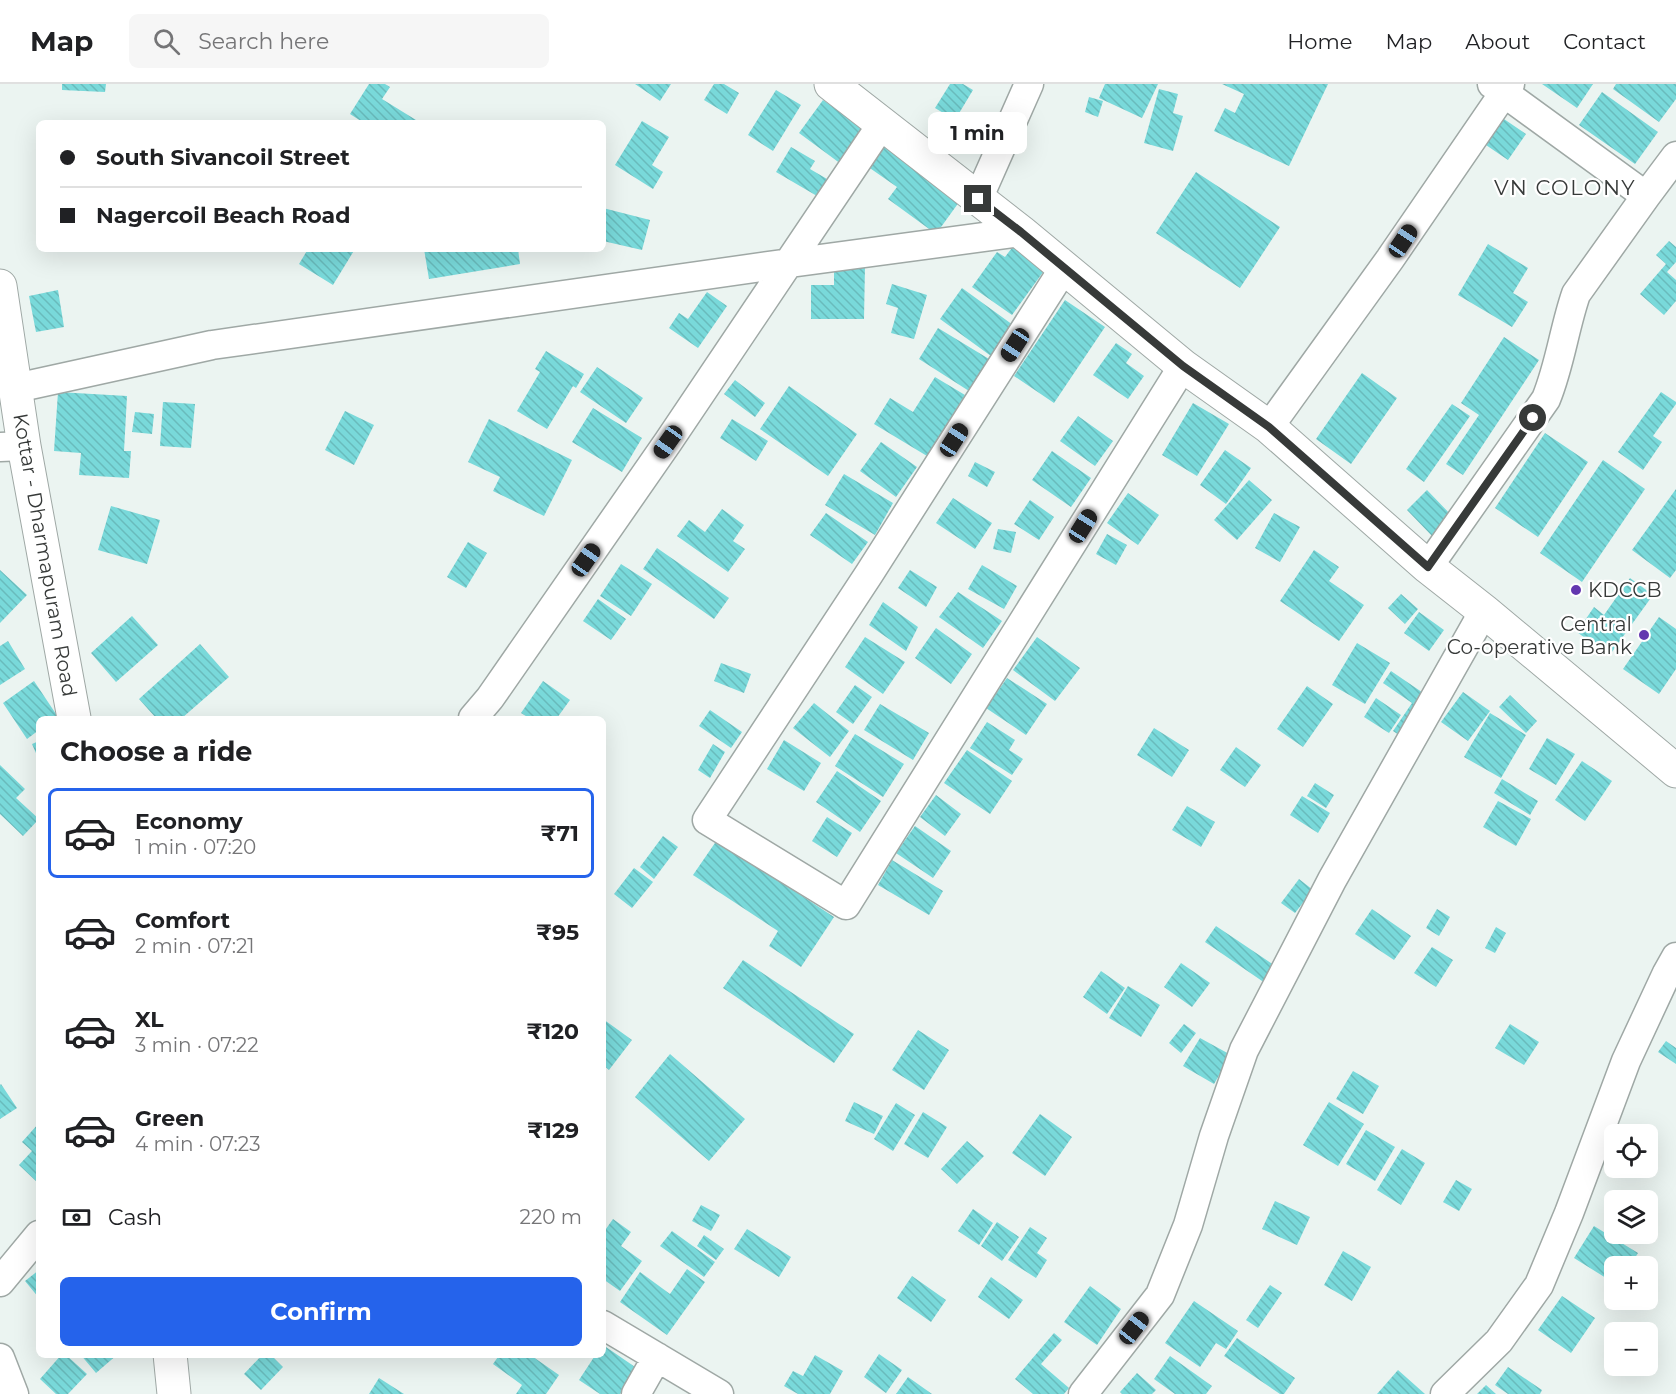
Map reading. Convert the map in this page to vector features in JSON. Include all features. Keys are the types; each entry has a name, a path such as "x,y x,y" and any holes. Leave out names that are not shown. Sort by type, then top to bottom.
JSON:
{"main road":[{"path":"831,84 1021,232 1183,366 1269,427 1428,567 1676,771"},
{"name":"Kottar - Dharmapuram Road","path":"0,285 16,388 12,446 74,716"},
{"path":"170,1358 174,1394"}],"street":[{"path":"978,199 1029,84"},
{"path":"1269,427 1390,259 1502,87 1646,196"},
{"path":"475,716 497,688 668,442 882,124"},
{"path":"1428,567 1546,399 1555,378 1576,294 1676,156"},
{"path":"16,388 212,345 1021,232"},
{"path":"1064,268 869,574 707,820 846,905 1183,366"},
{"path":"1083,1394 1160,1295 1188,1225 1214,1136 1244,1050 1332,880 1484,611"},
{"path":"1445,1394 1499,1341 1539,1285 1569,1213 1626,1061 1676,957"},
{"path":"0,1282 36,1239"},
{"path":"606,1327 719,1394"},
{"path":"636,1394 657,1357"},
{"path":"0,1358 14,1394"}],"building":[{"path":"62,84 106,84 105,92 62,90"},
{"path":"369,84 385,84 390,87 382,99 416,120 359,120 350,114"},
{"path":"635,84 671,84 660,101"},
{"path":"714,84 724,84 739,93 727,114 704,100"},
{"path":"950,84 963,84 973,90 955,120 935,108"},
{"path":"1105,84 1158,84 1142,118 1099,98"},
{"path":"1222,84 1328,84 1289,166 1214,131 1225,108 1235,113 1244,94"},
{"path":"1542,84 1593,84 1577,108"},
{"path":"1616,84 1676,84 1676,99 1659,122 1613,89"},
{"path":"1159,89 1178,94 1173,113 1183,116 1173,151 1144,143"},
{"path":"776,90 801,105 773,151 748,135"},
{"path":"1602,92 1658,132 1635,164 1579,125"},
{"path":"1089,97 1103,101 1098,117 1085,112"},
{"path":"823,100 866,130 841,164 799,133"},
{"path":"1501,117 1526,134 1508,160 1483,143"},
{"path":"642,121 669,137 652,165 663,172 653,189 615,165"},
{"path":"882,139 962,198 936,234 888,199 897,187 864,164"},
{"path":"791,147 815,161 810,169 827,179 817,196 776,172"},
{"path":"1196,172 1280,227 1240,288 1156,233"},
{"path":"606,209 650,220 642,250 606,242"},
{"path":"1669,241 1676,247 1676,262 1667,272 1676,280 1676,301 1664,315 1640,294 1666,264 1656,255"},
{"path":"1488,244 1528,268 1513,293 1528,302 1512,327 1458,295"},
{"path":"1014,245 1046,268 1012,315 972,287 997,252 1005,257"},
{"path":"306,252 353,252 333,285 299,264"},
{"path":"424,252 518,252 520,264 429,279"},
{"path":"834,265 865,266 864,319 811,319 811,285 834,285"},
{"path":"892,284 927,295 914,339 891,333 898,308 886,304"},
{"path":"962,288 1013,325 991,356 940,319"},
{"path":"58,290 64,327 36,332 29,296"},
{"path":"707,292 727,306 698,348 669,328 679,313 688,319"},
{"path":"1065,300 1105,327 1054,403 1014,376"},
{"path":"938,328 989,359 969,391 919,359"},
{"path":"1504,337 1539,360 1463,475 1446,464 1479,415 1461,403"},
{"path":"1116,343 1132,354 1126,363 1144,376 1128,399 1093,375"},
{"path":"546,351 584,374 576,388 573,386 547,429 517,411 540,372 535,369"},
{"path":"597,367 643,398 626,423 580,392"},
{"path":"1362,373 1397,398 1351,464 1316,439"},
{"path":"935,377 965,395 927,456 874,424 890,398 913,412"},
{"path":"735,380 765,403 755,417 724,394"},
{"path":"789,386 857,434 828,476 760,429"},
{"path":"58,392 127,396 124,451 131,451 129,478 79,475 81,453 54,451"},
{"path":"1661,392 1676,404 1653,436 1662,442 1643,470 1618,452"},
{"path":"163,402 195,404 191,448 160,446"},
{"path":"1193,403 1229,424 1197,476 1162,455"},
{"path":"1452,404 1470,416 1424,482 1406,469"},
{"path":"593,408 642,438 622,472 572,442"},
{"path":"345,411 374,425 354,465 325,450"},
{"path":"135,412 154,414 152,434 132,432"},
{"path":"1078,416 1113,441 1095,466 1060,441"},
{"path":"489,419 572,460 544,516 493,491 500,477 468,462"},
{"path":"732,419 768,441 756,461 720,438"},
{"path":"1545,433 1588,462 1538,537 1495,508"},
{"path":"881,442 917,467 896,497 860,471"},
{"path":"1225,450 1251,468 1226,504 1200,485"},
{"path":"1052,451 1091,478 1071,507 1032,480"},
{"path":"1603,460 1645,489 1582,582 1540,553"},
{"path":"975,462 995,472 987,487 968,476"},
{"path":"844,474 893,503 875,535 825,505"},
{"path":"1249,480 1272,500 1237,540 1214,520"},
{"path":"1676,489 1676,570 1670,578 1632,550"},
{"path":"1427,490 1453,517 1433,537 1407,510"},
{"path":"1128,493 1159,515 1138,545 1107,523"},
{"path":"953,498 992,523 975,549 936,523"},
{"path":"1030,500 1054,517 1039,540 1014,524"},
{"path":"111,506 160,520 147,564 98,550"},
{"path":"722,509 744,525 733,541 745,549 728,572 677,536 689,520 705,532"},
{"path":"826,513 868,542 852,564 810,535"},
{"path":"1274,513 1300,527 1280,562 1255,548"},
{"path":"998,529 1016,532 1011,553 993,549"},
{"path":"1107,534 1127,545 1116,565 1096,554"},
{"path":"468,542 487,553 466,588 447,577"},
{"path":"657,548 729,598 714,619 643,569"},
{"path":"1314,550 1339,567 1329,581 1364,605 1339,641 1280,601"},
{"path":"621,564 652,584 631,616 600,596"},
{"path":"982,565 1017,586 1004,609 968,589"},
{"path":"0,570 27,595 0,623"},
{"path":"910,570 937,587 926,607 898,588"},
{"path":"1630,578 1653,595 1609,656 1577,632 1594,607 1604,615"},
{"path":"958,592 1002,621 983,648 939,617"},
{"path":"1401,594 1418,609 1405,624 1388,608"},
{"path":"598,599 626,619 611,640 583,621"},
{"path":"883,602 918,627 906,651 869,625"},
{"path":"1419,612 1444,630 1429,651 1404,633"},
{"path":"132,616 158,645 116,682 91,653"},
{"path":"1659,617 1676,629 1676,669 1659,694 1623,669"},
{"path":"936,628 972,654 951,684 915,658"},
{"path":"865,637 905,662 883,694 845,667"},
{"path":"1037,637 1080,668 1055,701 1013,670"},
{"path":"8,641 25,669 0,685 0,646"},
{"path":"1357,643 1390,663 1365,704 1332,685"},
{"path":"200,644 229,677 184,716 154,716 139,699"},
{"path":"721,663 751,674 744,693 714,681"},
{"path":"1391,671 1432,699 1405,739 1393,731 1412,703 1383,683"},
{"path":"1007,678 1047,704 1026,735 986,708"},
{"path":"34,681 57,716 36,716 36,732 27,739 3,703"},
{"path":"543,681 570,700 558,716 526,716 521,713"},
{"path":"855,685 872,697 853,724 836,712"},
{"path":"1307,686 1333,704 1303,747 1277,729"},
{"path":"1463,692 1490,711 1468,741 1441,722"},
{"path":"1510,695 1537,721 1526,733 1499,707"},
{"path":"1376,698 1401,715 1389,733 1364,717"},
{"path":"814,703 849,731 830,757 793,728"},
{"path":"880,704 929,733 913,760 864,730"},
{"path":"710,710 742,732 731,748 699,726"},
{"path":"1490,713 1526,735 1501,778 1464,757"},
{"path":"987,722 1015,740 1009,750 1023,759 1012,775 970,748"},
{"path":"1154,728 1189,750 1172,777 1137,755"},
{"path":"855,734 904,764 883,797 835,766"},
{"path":"1547,738 1575,754 1556,785 1529,769"},
{"path":"784,740 821,763 804,791 767,769"},
{"path":"713,744 725,752 710,778 698,770"},
{"path":"1236,747 1261,765 1245,787 1220,770"},
{"path":"967,750 1012,781 990,814 944,783"},
{"path":"1582,761 1612,781 1585,821 1555,800"},
{"path":"0,765 25,789 16,798 36,816 36,822 23,836 0,814"},
{"path":"837,771 881,801 860,832 816,802"},
{"path":"1502,779 1538,801 1530,815 1494,793"},
{"path":"1315,783 1334,795 1326,808 1307,796"},
{"path":"936,795 961,814 945,836 920,817"},
{"path":"1302,796 1330,813 1318,833 1290,815"},
{"path":"1498,801 1531,819 1516,846 1483,827"},
{"path":"1187,806 1215,822 1201,847 1172,830"},
{"path":"827,817 852,833 837,857 812,841"},
{"path":"915,826 951,851 933,878 896,853"},
{"path":"663,836 678,847 654,879 640,867"},
{"path":"717,840 834,917 801,967 769,946 778,931 693,875"},
{"path":"892,860 943,891 929,915 878,885"},
{"path":"634,868 653,882 632,908 614,894"},
{"path":"1299,879 1313,890 1295,913 1281,903"},
{"path":"1372,909 1411,936 1394,960 1355,934"},
{"path":"1437,909 1450,917 1439,936 1426,928"},
{"path":"1216,926 1277,967 1265,983 1205,942"},
{"path":"1496,927 1506,933 1495,953 1485,948"},
{"path":"1432,947 1453,960 1436,987 1414,973"},
{"path":"743,960 854,1034 834,1063 723,988"},
{"path":"1181,963 1210,983 1192,1007 1164,987"},
{"path":"1101,971 1125,988 1107,1014 1083,997"},
{"path":"1128,986 1160,1005 1141,1037 1109,1018"},
{"path":"606,1021 632,1040 609,1070 606,1068"},
{"path":"1184,1024 1196,1033 1181,1053 1169,1043"},
{"path":"1510,1024 1539,1042 1524,1065 1495,1048"},
{"path":"918,1030 949,1050 924,1090 892,1070"},
{"path":"1200,1038 1231,1055 1214,1084 1183,1066"},
{"path":"1666,1041 1676,1048 1676,1064 1658,1052"},
{"path":"670,1054 745,1119 709,1161 635,1097"},
{"path":"1353,1071 1379,1086 1363,1114 1336,1099"},
{"path":"0,1085 17,1108 0,1119"},
{"path":"854,1102 883,1116 874,1134 845,1121"},
{"path":"1329,1102 1364,1124 1338,1166 1303,1145"},
{"path":"896,1103 915,1115 893,1151 874,1139"},
{"path":"923,1112 947,1127 928,1158 904,1144"},
{"path":"1040,1114 1072,1137 1045,1176 1012,1153"},
{"path":"36,1126 36,1181 19,1165 32,1151 22,1142"},
{"path":"1366,1130 1395,1147 1375,1181 1346,1164"},
{"path":"967,1141 984,1156 957,1184 941,1169"},
{"path":"1402,1149 1425,1163 1401,1205 1377,1190"},
{"path":"1456,1180 1472,1189 1459,1211 1443,1202"},
{"path":"1275,1201 1310,1217 1297,1245 1262,1229"},
{"path":"701,1205 720,1215 711,1231 692,1221"},
{"path":"973,1209 993,1223 979,1245 958,1231"},
{"path":"613,1219 631,1232 621,1246 642,1261 620,1291 606,1281 606,1229"},
{"path":"997,1222 1019,1237 1002,1261 981,1246"},
{"path":"1594,1226 1604,1232 1604,1244 1623,1244 1638,1253 1636,1256 1604,1256 1604,1277 1574,1258"},
{"path":"1030,1227 1047,1238 1037,1253 1047,1260 1036,1278 1008,1260"},
{"path":"747,1229 791,1257 779,1277 734,1249"},
{"path":"672,1231 715,1262 704,1277 660,1246"},
{"path":"704,1235 724,1249 716,1260 697,1246"},
{"path":"1343,1251 1371,1267 1352,1301 1324,1285"},
{"path":"687,1269 705,1282 667,1335 620,1302 640,1272 670,1294"},
{"path":"36,1272 36,1294 25,1281"},
{"path":"912,1276 946,1300 931,1322 897,1298"},
{"path":"991,1277 1023,1300 1009,1319 978,1297"},
{"path":"1270,1285 1282,1293 1258,1328 1246,1320"},
{"path":"1090,1286 1121,1309 1097,1345 1064,1322"},
{"path":"1562,1296 1595,1318 1571,1353 1538,1330"},
{"path":"1194,1301 1238,1331 1226,1349 1216,1343 1200,1367 1165,1343"},
{"path":"1054,1333 1062,1340 1041,1364 1069,1388 1064,1394 1033,1394 1015,1379"},
{"path":"1237,1338 1295,1378 1284,1394 1280,1394 1224,1356"},
{"path":"606,1347 638,1369 620,1394 600,1394 579,1380 593,1358 606,1358"},
{"path":"879,1354 902,1370 886,1393 864,1377"},
{"path":"815,1355 843,1371 830,1394 798,1394 784,1386 793,1371 803,1376"},
{"path":"1170,1356 1212,1386 1206,1394 1175,1394 1154,1379"},
{"path":"58,1358 69,1358 87,1374 68,1394 56,1394 40,1379"},
{"path":"83,1358 113,1358 96,1373"},
{"path":"259,1358 274,1358 283,1367 261,1390 244,1374"},
{"path":"497,1358 535,1358 559,1375 546,1394 516,1394 522,1385 493,1364"},
{"path":"1508,1367 1542,1390 1540,1394 1508,1394 1495,1385"},
{"path":"1398,1370 1425,1394 1377,1394"},
{"path":"1137,1373 1156,1390 1152,1394 1122,1394 1120,1392"},
{"path":"908,1377 932,1394 896,1394"},
{"path":"379,1378 404,1394 369,1394"},
{"path":"1486,1385 1496,1394 1477,1394"}],"place":[{"name":"KDCCB","path":"1576,590"},
{"name":"Central Co-operative Bank","path":"1644,635"}],"district":[{"name":"VN COLONY","path":"1565,187"}],"route":[{"path":"978,199 1183,366 1269,427 1428,567 1533,418"}]}
